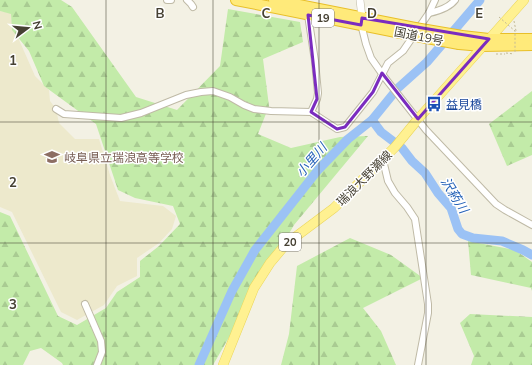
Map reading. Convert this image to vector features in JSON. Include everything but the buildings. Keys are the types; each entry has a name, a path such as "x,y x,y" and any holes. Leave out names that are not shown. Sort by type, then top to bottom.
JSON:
{"highway":[{"name":"国道19号","path":"236,0 308,15 362,21"},
{"name":"国道19号","path":"274,0 362,21 461,40 485,43 532,45"},
{"name":"国道19号","path":"485,43 532,38"}],"main road":[{"name":"瑞浪大野瀬線","path":"223,365 254,288 270,263 286,244 334,208 398,144 418,119 524,0"}],"street":[{"path":"187,0 193,7"},
{"path":"360,0 362,21 372,58 406,104 426,130 496,204 532,225"},
{"path":"56,109 64,114 121,118 140,113 186,95 213,91 230,97 254,109 311,112 337,129 345,127 373,92 384,75 388,63 403,51 429,13 432,3 435,0"},
{"path":"429,13 436,12 451,5 455,0"},
{"path":"308,15 318,94 311,112"},
{"path":"382,160 388,182 395,193 408,207 415,219 428,304 428,313 418,365"},
{"path":"85,304 101,341 102,352 97,365"}],"path":[{"path":"499,18 515,31 515,52"},
{"path":"496,54 506,54"}],"highlighted area":[{"path":"308,15 361,25 362,18 489,39 418,119 382,73 373,92 345,127 337,129 311,112 317,99"}],"shaded area":[{"name":"岐阜県立瑞浪高等学校","path":"0,11 11,13 12,24 35,76 49,90 50,101 56,109 59,123 75,139 99,139 120,201 163,206 176,216 172,229 159,243 137,258 137,276 117,286 104,305 77,320 61,312 12,212 0,207"}],"green space":[{"path":"0,0 61,0 72,7 136,97 177,110 220,66 228,9 300,22 303,42 263,59 269,106 258,134 291,148 340,137 368,136 294,225 213,365 63,365 41,348 30,351 23,365 0,365 0,212 10,216 58,316 77,325 106,308 117,292 140,277 140,261 159,246 180,224 173,206 135,198 118,190 96,124 44,86 29,51 12,30 11,14 0,11"},
{"path":"532,91 532,155 507,166 489,124"},
{"path":"350,238 391,255 423,278 363,308 381,331 396,365 281,365 289,334 297,266"},
{"path":"468,241 515,250 532,262 532,291 531,288 471,275"},
{"path":"470,314 532,317 532,365 471,365 474,356 460,323"}],"waterway":[{"name":"小里川","path":"199,365 232,291 255,250 318,170 348,139 372,120 398,88 427,62 480,0"},
{"name":"沢葯川","path":"372,120 381,132 402,148 412,161 425,173 438,193 451,208 458,229 462,234 473,238 502,241 532,255"}],"place":[{"name":"益見橋","path":"434,104"},
{"name":"岐阜県立瑞浪高等学校","path":"52,157"}]}
